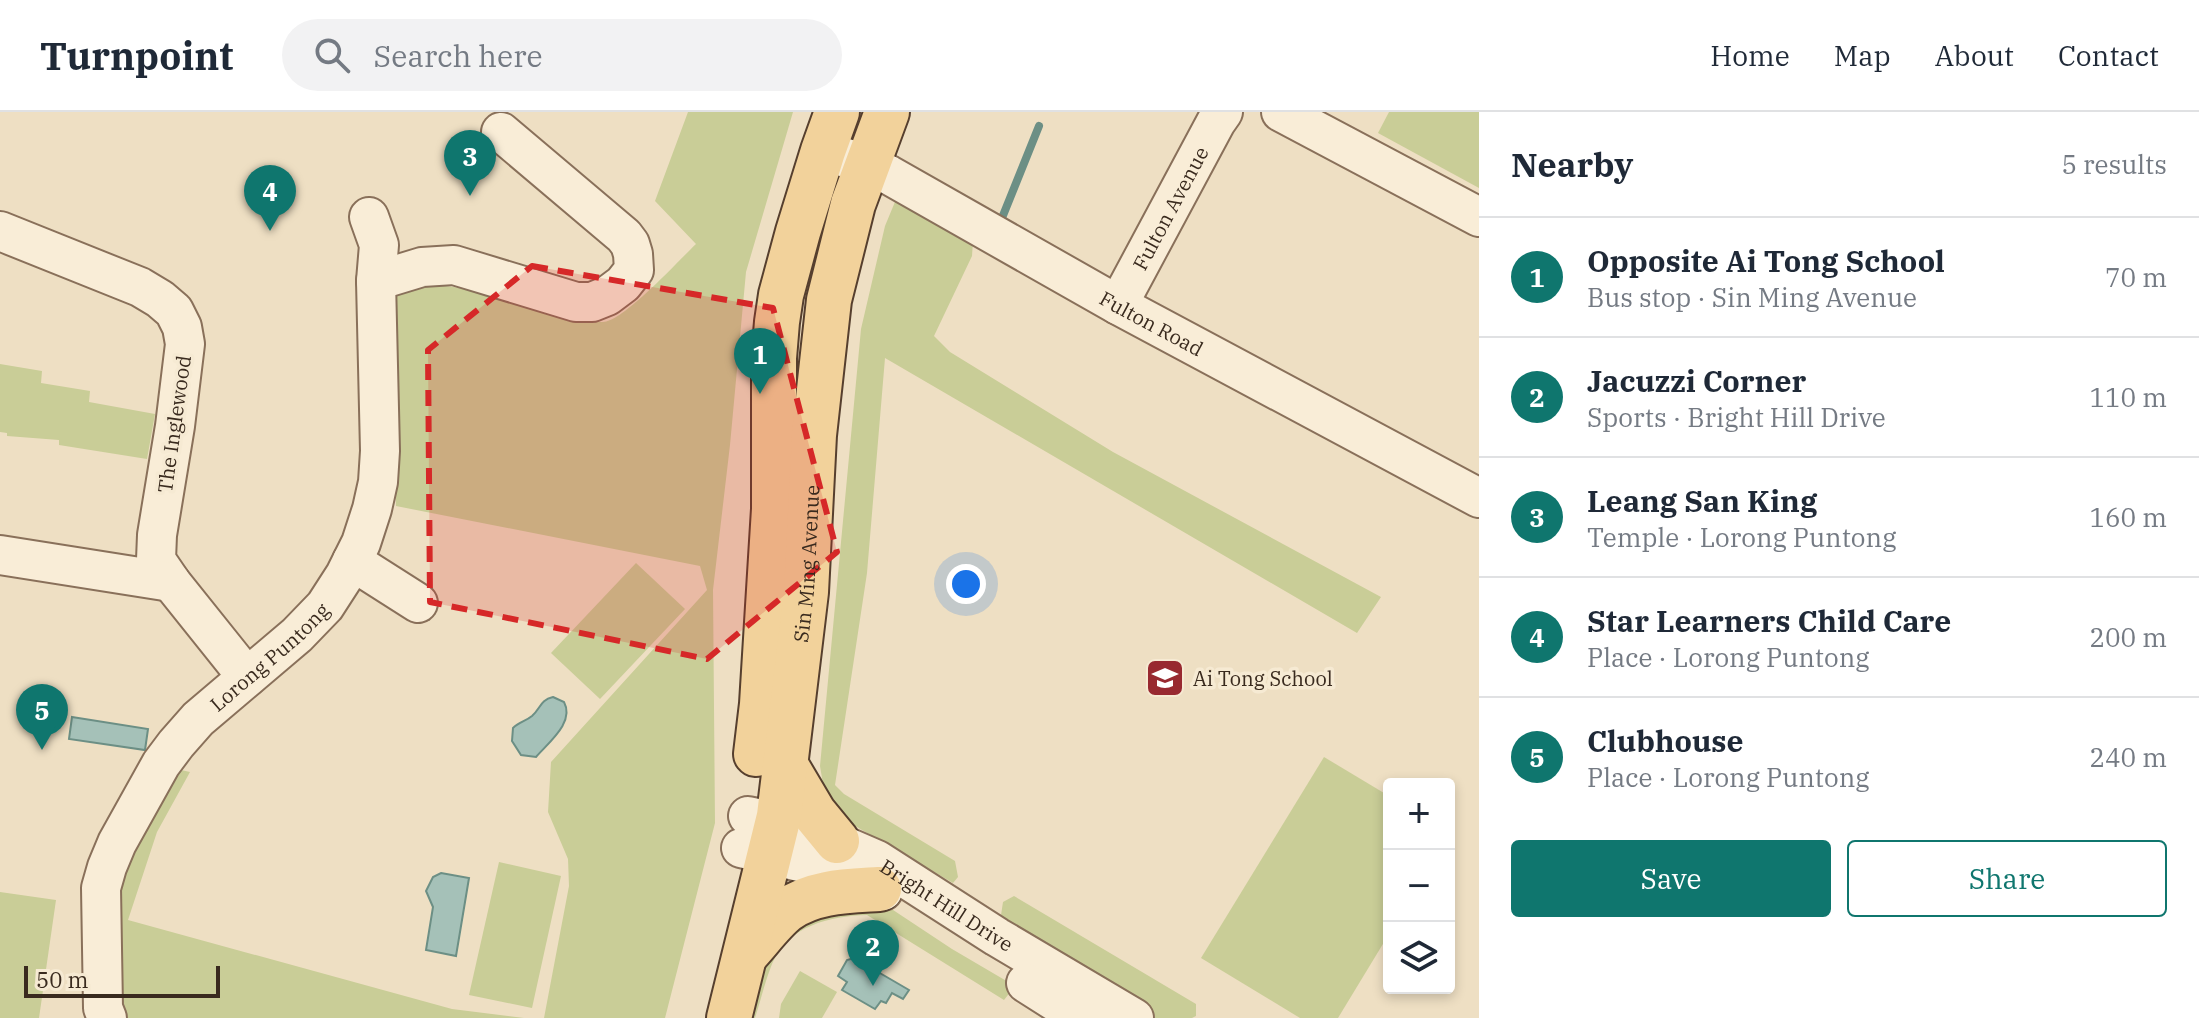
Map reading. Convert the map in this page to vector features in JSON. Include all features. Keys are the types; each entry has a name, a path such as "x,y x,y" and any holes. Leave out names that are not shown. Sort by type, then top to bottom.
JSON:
{"main road":[{"name":"Sin Ming Avenue","path":"702,1018 720,948 785,764 806,592 814,435 829,300 853,204 887,112"},
{"name":"Sin Ming Avenue","path":"729,1018 745,955 759,835 762,704 774,509 774,358 777,322 791,257 830,132"},
{"path":"785,764 814,813 837,841"},
{"path":"745,955 786,911 809,898 879,889"}],"street":[{"name":"Fulton Avenue","path":"1118,305 1223,112"},
{"path":"1281,112 1479,217"},
{"path":"376,281 422,267 454,265 584,303 607,296 623,284 634,270 630,244 624,236 501,132"},
{"name":"Fulton Road","path":"830,132 866,164 1118,305 1479,498"},
{"name":"Lorong Puntong","path":"103,1015 101,888 117,843 169,754 198,719 297,635 325,606 365,532 378,482 380,451 376,281 379,245 369,217"},
{"name":"The Inglewood","path":"0,231 140,287 174,311 182,327 184,363 155,549 156,560 247,677"},
{"path":"0,555 171,582"},
{"path":"352,561 418,603"},
{"name":"Bright Hill Drive","path":"759,835 801,827 877,860 997,937 1134,1018"},
{"name":"Bright Hill Drive","path":"759,835 857,876 1081,1018"}],"highlighted area":[{"path":"532,266 773,308 837,552 707,659 430,602 428,350"}],"green space":[{"path":"688,112 793,112 746,272 713,590 715,823 665,1018 544,1018 569,886 568,859 548,812 551,762 707,590 700,566 396,506 389,307 405,291 428,286 457,287 581,320 603,322 624,312 696,244 655,201"},
{"path":"1389,112 1479,112 1479,188 1378,133"},
{"path":"897,197 973,241 972,256 934,336 950,352 1113,452 1381,597 1357,633 885,358 867,573 835,785 844,794 955,861 958,877 953,883 850,823 831,801 823,784 820,766 861,329 885,226"},
{"path":"0,364 42,371 41,383 90,391 89,402 155,414 147,459 59,445 59,440 7,436 7,433 0,432"},
{"path":"636,563 685,609 600,699 551,653"},
{"path":"1324,757 1383,792 1383,944 1338,1018 1300,1018 1201,958"},
{"path":"172,768 190,772 157,832 128,920 452,1009 524,1018 120,1018 115,891"},
{"path":"499,862 561,876 532,1008 469,995"},
{"path":"0,892 56,900 39,1018 0,1018"},
{"path":"1014,896 1196,1004 1196,1016 1137,1018 998,935 1003,902"},
{"path":"884,904 1015,986 1004,1000 867,915 853,916 824,921 788,940 772,964 755,1018 745,1018 762,957 816,911"},
{"path":"800,971 837,992 822,1018 779,1018 781,1004"}],"water":[{"path":"553,697 564,702 566,717 563,724 536,757 521,755 512,741 513,728"},
{"path":"72,717 148,729 145,750 69,739"},
{"path":"441,873 469,878 456,956 426,950 433,907 426,891 433,877"},
{"path":"854,958 909,990 903,999 892,993 886,1003 881,1001 875,1009 842,990 847,982 838,976 847,960"}],"waterway":[{"path":"1002,218 1039,126"}],"place":[{"name":"Leang San King","path":"470,196"},
{"name":"Star Learners Child Care","path":"270,231"},
{"name":"Opposite Ai Tong School","path":"760,394"},
{"name":"Ai Tong School","path":"1165,678"},
{"name":"Clubhouse","path":"42,750"},
{"name":"Jacuzzi Corner","path":"873,986"}]}
